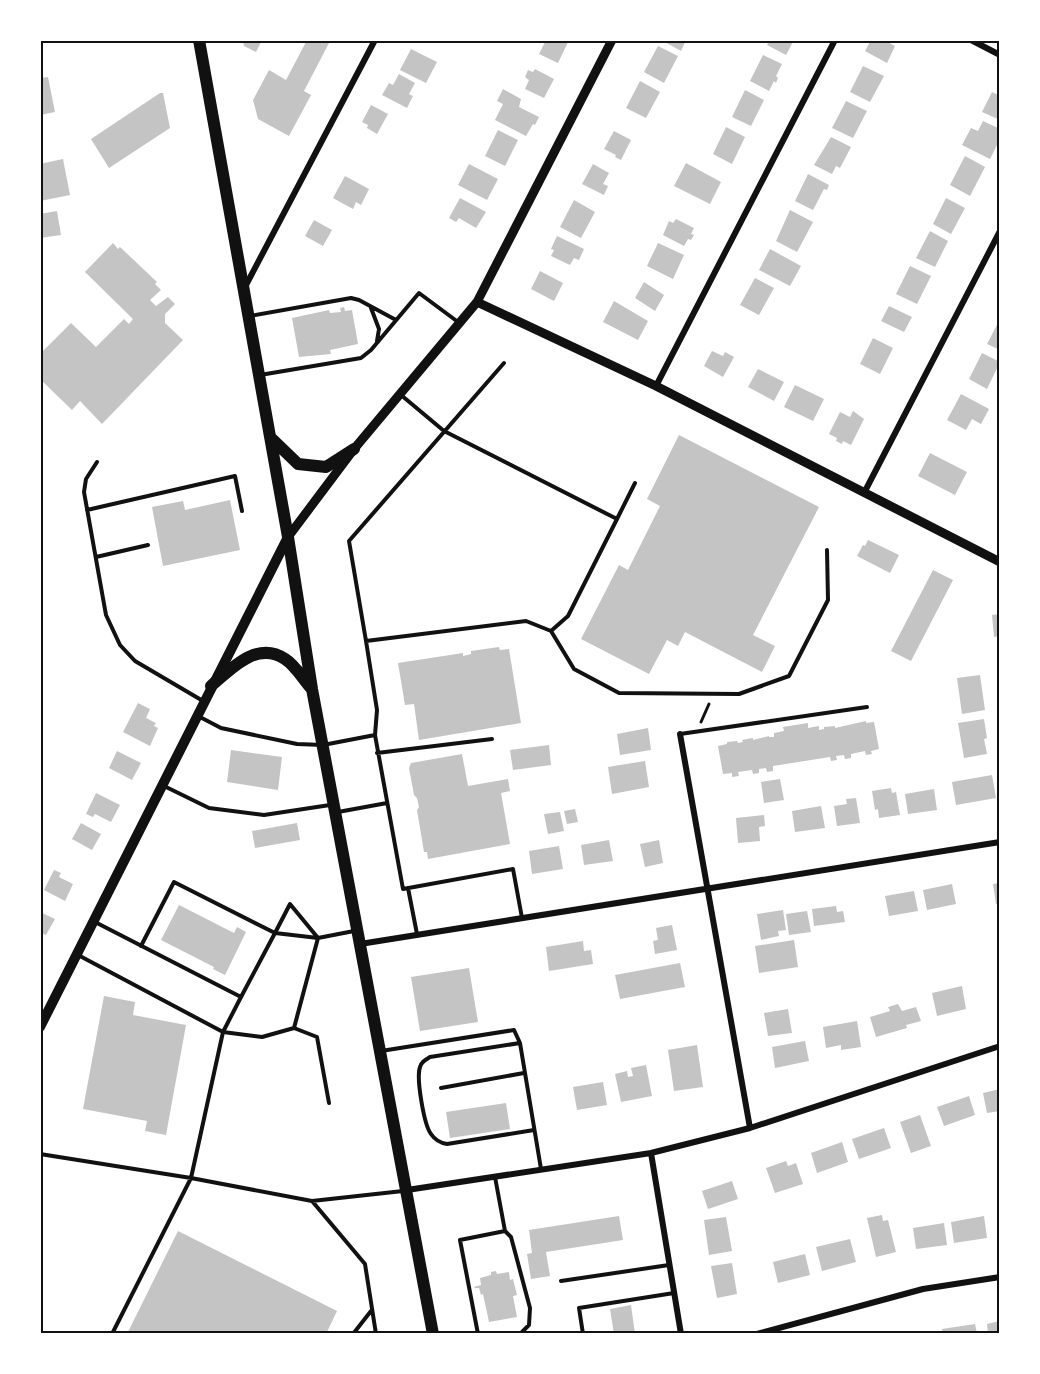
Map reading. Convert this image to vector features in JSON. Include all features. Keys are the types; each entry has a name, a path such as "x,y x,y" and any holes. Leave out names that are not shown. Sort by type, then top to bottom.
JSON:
{"main road":[{"path":"199,40 260,375 312,689 433,1334"},
{"path":"270,437 298,464 326,467 354,449"},
{"path":"40,1027 288,537"},
{"path":"211,686 246,657 266,653 285,659 312,689"}],"street":[{"path":"244,290 375,40"},
{"path":"288,537 354,449 477,302 612,40"},
{"path":"656,386 835,40"},
{"path":"971,40 999,55"},
{"path":"864,493 999,231"},
{"path":"477,302 656,386 999,562"},
{"path":"680,734 750,1128"},
{"path":"360,944 999,842"},
{"path":"406,1191 651,1153 750,1128 999,1046"},
{"path":"651,1153 681,1334"},
{"path":"757,1334 923,1289 999,1277"}],"lane":[{"path":"260,375 361,358 376,344 419,293 460,324"},
{"path":"249,316 351,298 396,320"},
{"path":"368,305 373,311 379,329 376,344"},
{"path":"504,363 350,541 377,710 375,735 377,753 403,889 513,869 522,919"},
{"path":"401,395 444,431 617,519"},
{"path":"97,462 86,479 84,492 106,615 120,645 135,661 204,702"},
{"path":"87,510 235,476 242,511"},
{"path":"551,631 568,616 635,483"},
{"path":"96,557 148,545"},
{"path":"366,642 526,621 551,631 574,669 619,693 739,694 789,676 828,600 827,550"},
{"path":"680,734 867,707"},
{"path":"197,716 221,728 297,744 323,745 375,735"},
{"path":"377,753 492,739"},
{"path":"162,785 209,808 264,815 387,803"},
{"path":"141,946 174,882 275,933 318,938 358,930"},
{"path":"408,888 417,935"},
{"path":"112,1334 191,1178 223,1032 290,904 318,938"},
{"path":"93,921 241,997"},
{"path":"294,1028 318,938"},
{"path":"77,954 223,1032 262,1037 294,1028 317,1037 328,1103"},
{"path":"380,1052 514,1030 520,1043 541,1169"},
{"path":"520,1043 430,1057 422,1063 418,1075 427,1126 435,1139 441,1143 447,1144 534,1130"},
{"path":"441,1088 524,1074"},
{"path":"40,1154 191,1178 312,1201 406,1191"},
{"path":"495,1177 505,1231 511,1237 530,1308 529,1325 520,1334"},
{"path":"312,1201 365,1264 376,1334"},
{"path":"478,1334 460,1240 505,1231"},
{"path":"561,1281 669,1265"},
{"path":"583,1334 579,1308 674,1293"},
{"path":"354,1334 371,1310"}],"path":[{"path":"697,732 714,694"}],"building":[{"path":"243,40 262,40 256,52 244,46"},
{"path":"307,40 324,40 329,43 304,91 311,95 289,136 258,119 253,100 269,70 286,80"},
{"path":"546,40 569,40 558,63 539,54"},
{"path":"661,40 686,40 681,51"},
{"path":"770,40 794,40 786,55 767,45"},
{"path":"871,40 884,40 895,46 887,63 865,51"},
{"path":"658,46 678,56 664,83 644,72"},
{"path":"411,49 437,62 426,83 400,70"},
{"path":"763,55 782,64 776,76 778,78 776,83 774,81 769,91 750,81"},
{"path":"863,66 884,76 870,102 850,92"},
{"path":"535,69 554,79 544,98 525,89 529,80 525,77 528,70 533,72"},
{"path":"399,74 415,83 409,94 413,96 407,108 382,95 389,83 393,85"},
{"path":"48,77 55,112 40,115 40,78"},
{"path":"640,81 660,92 646,118 626,108"},
{"path":"503,89 521,99 519,107 539,117 526,136 495,120 503,104 497,101"},
{"path":"745,90 764,100 751,126 732,117"},
{"path":"992,92 1000,96 1000,120 982,112"},
{"path":"163,93 170,128 109,168 91,139"},
{"path":"846,101 867,111 853,138 832,128"},
{"path":"371,105 388,114 377,134 362,122"},
{"path":"983,121 1000,129 1000,139 990,159 962,145 971,128 978,131"},
{"path":"726,127 745,137 732,164 713,154"},
{"path":"498,130 518,140 505,166 485,156"},
{"path":"614,131 631,140 621,160 604,149"},
{"path":"831,137 851,147 840,168 836,166 832,174 814,165"},
{"path":"965,156 985,167 970,196 950,185"},
{"path":"63,159 70,195 40,201 40,164"},
{"path":"686,163 721,182 710,204 674,186"},
{"path":"469,164 498,179 487,200 458,185"},
{"path":"593,164 609,173 603,184 608,186 604,195 582,184"},
{"path":"808,174 829,185 827,190 824,189 813,210 795,201"},
{"path":"345,176 369,189 361,205 356,202 353,209 333,198"},
{"path":"460,198 486,212 476,228 459,218 456,222 449,218"},
{"path":"946,198 965,208 951,234 933,224"},
{"path":"574,200 595,212 581,238 560,227"},
{"path":"790,210 813,222 797,252 776,241"},
{"path":"57,211 61,235 40,238 40,214"},
{"path":"676,219 694,228 691,234 694,235 684,246 663,235 669,221 673,223"},
{"path":"314,220 332,230 323,246 305,236"},
{"path":"930,231 948,241 935,267 916,258"},
{"path":"557,236 584,249 579,260 574,258 570,265 551,256 554,250 551,249"},
{"path":"113,243 157,282 155,284 161,290 150,300 156,306 168,297 175,304 165,314 165,323 183,340 102,424 80,401 72,410 40,379 40,354 71,323 96,347 124,319 129,324 133,319 85,272"},
{"path":"658,243 684,255 673,279 647,266"},
{"path":"770,249 801,266 790,286 759,270"},
{"path":"910,266 931,276 917,304 896,294"},
{"path":"540,271 563,283 554,301 531,289"},
{"path":"755,278 774,288 759,315 740,305"},
{"path":"644,282 664,295 655,311 635,298"},
{"path":"614,301 648,321 638,340 603,322"},
{"path":"889,306 912,317 904,332 881,321"},
{"path":"344,307 345,311 352,310 358,344 330,350 331,354 299,357 292,318 329,310 330,313 341,312 340,308"},
{"path":"1000,319 1000,350 987,344"},
{"path":"873,338 893,348 880,374 860,364"},
{"path":"712,351 723,356 725,352 734,357 723,377 704,366"},
{"path":"982,353 1000,362 987,389 969,379"},
{"path":"758,369 784,382 774,401 748,387"},
{"path":"795,385 824,399 813,421 784,407"},
{"path":"961,394 989,409 981,424 972,419 966,430 947,420"},
{"path":"853,411 864,419 851,445 843,441 842,444 829,434 840,412 850,417"},
{"path":"679,435 819,507 753,635 775,646 762,672 685,632 678,646 667,640 649,674 581,639 619,565 628,570 660,506 647,499"},
{"path":"930,453 967,472 955,495 918,476"},
{"path":"230,500 240,550 163,566 152,507 183,501 185,510"},
{"path":"868,540 899,555 890,573 857,556"},
{"path":"933,570 953,580 911,661 891,651"},
{"path":"1000,614 1000,636 994,637 992,615"},
{"path":"499,647 500,650 509,649 521,723 419,740 414,704 405,705 398,663 463,653 463,656 471,654 471,651"},
{"path":"980,675 985,710 962,714 957,678"},
{"path":"138,703 150,709 146,718 156,723 154,726 158,728 150,746 123,732"},
{"path":"984,719 987,754 964,758 958,723"},
{"path":"866,721 866,723 874,722 879,749 871,751 872,754 866,755 865,751 851,754 851,758 845,759 844,755 836,756 837,760 831,761 830,757 773,766 773,771 767,772 766,768 759,769 759,773 753,774 752,770 738,772 739,776 732,777 732,773 723,774 718,746 727,744 727,742 737,741 738,743 753,738 753,740 774,737 774,733 784,731 783,727 808,723 808,728 819,726 819,730 824,727 835,726 835,728"},
{"path":"648,728 651,750 620,755 617,734"},
{"path":"549,745 551,765 513,770 510,750"},
{"path":"231,750 282,757 278,790 227,782"},
{"path":"117,751 141,763 132,780 109,768"},
{"path":"462,754 468,786 508,779 510,791 501,793 510,844 428,859 427,852 424,852 417,810 419,807 414,795 409,768 411,763"},
{"path":"645,761 649,787 612,794 608,767"},
{"path":"992,775 996,798 956,805 952,782"},
{"path":"780,779 784,800 764,803 761,782"},
{"path":"891,788 892,793 896,792 900,815 879,818 878,809 875,810 872,791"},
{"path":"934,789 937,810 908,814 905,794"},
{"path":"96,793 120,805 111,822 95,814 93,817 86,814"},
{"path":"856,798 860,823 837,826 834,806 847,804 846,799"},
{"path":"821,806 825,828 795,832 792,811"},
{"path":"575,809 578,822 567,824 564,811"},
{"path":"560,812 564,831 548,834 544,814"},
{"path":"764,815 765,826 759,827 760,841 738,843 736,818"},
{"path":"81,823 101,834 92,850 72,839"},
{"path":"297,823 300,840 255,848 252,831"},
{"path":"609,840 613,861 584,865 581,845"},
{"path":"659,840 663,863 645,867 640,844"},
{"path":"559,846 563,869 532,874 529,851"},
{"path":"54,870 61,873 59,877 73,884 65,901 44,890"},
{"path":"1000,883 1000,903 996,904 993,884"},
{"path":"952,884 956,904 927,910 923,890"},
{"path":"914,891 918,911 889,916 885,896"},
{"path":"179,905 234,933 237,927 246,932 225,975 161,940"},
{"path":"836,906 837,912 843,911 845,922 814,926 812,909"},
{"path":"783,910 786,930 778,931 779,936 761,940 757,914"},
{"path":"807,911 811,932 789,935 786,914"},
{"path":"40,912 55,919 46,935 40,932"},
{"path":"672,925 677,950 655,954 653,941 658,940 656,928"},
{"path":"794,940 798,967 759,973 755,946"},
{"path":"583,941 584,951 591,950 593,964 549,971 546,947"},
{"path":"680,963 685,987 620,999 615,975"},
{"path":"469,968 478,1022 420,1031 411,977"},
{"path":"962,986 966,1009 937,1016 932,993"},
{"path":"104,996 135,1002 133,1015 186,1025 166,1135 145,1131 147,1121 83,1109"},
{"path":"898,1004 902,1011 916,1007 921,1021 906,1025 907,1028 876,1037 870,1017 890,1011 888,1007"},
{"path":"788,1009 792,1033 768,1036 764,1013"},
{"path":"857,1021 861,1047 841,1050 841,1045 826,1048 823,1027"},
{"path":"805,1041 809,1061 775,1068 772,1047"},
{"path":"697,1045 703,1087 674,1091 668,1050"},
{"path":"646,1065 652,1096 621,1102 615,1074 627,1071 628,1077 633,1076 631,1068"},
{"path":"603,1082 607,1105 577,1110 573,1087"},
{"path":"1000,1089 1000,1111 987,1113 983,1093"},
{"path":"969,1096 975,1115 944,1126 937,1107"},
{"path":"506,1103 510,1129 450,1138 446,1112"},
{"path":"920,1115 931,1146 911,1153 900,1122"},
{"path":"884,1128 891,1148 859,1159 852,1139"},
{"path":"842,1142 848,1162 817,1173 811,1153"},
{"path":"786,1161 788,1166 796,1163 803,1184 775,1193 766,1168"},
{"path":"732,1181 738,1199 708,1209 702,1191"},
{"path":"882,1215 883,1221 888,1220 896,1252 876,1257 867,1218"},
{"path":"619,1216 623,1240 546,1252 550,1276 531,1279 527,1254 532,1253 529,1230"},
{"path":"984,1216 987,1238 954,1243 951,1222"},
{"path":"726,1217 732,1251 709,1255 704,1220"},
{"path":"944,1223 947,1245 916,1249 913,1228"},
{"path":"178,1231 337,1311 326,1334 127,1334"},
{"path":"850,1239 856,1262 822,1271 816,1247"},
{"path":"805,1254 810,1275 778,1283 773,1262"},
{"path":"732,1263 737,1294 717,1298 711,1266"},
{"path":"496,1271 497,1274 509,1272 510,1280 513,1279 517,1295 513,1296 517,1317 489,1322 483,1294 481,1295 479,1288 474,1287 481,1285 480,1278"},
{"path":"631,1305 635,1334 614,1334 610,1309"},
{"path":"1000,1321 1000,1334 988,1334 987,1324"},
{"path":"975,1324 977,1334 943,1334 942,1329"}]}
